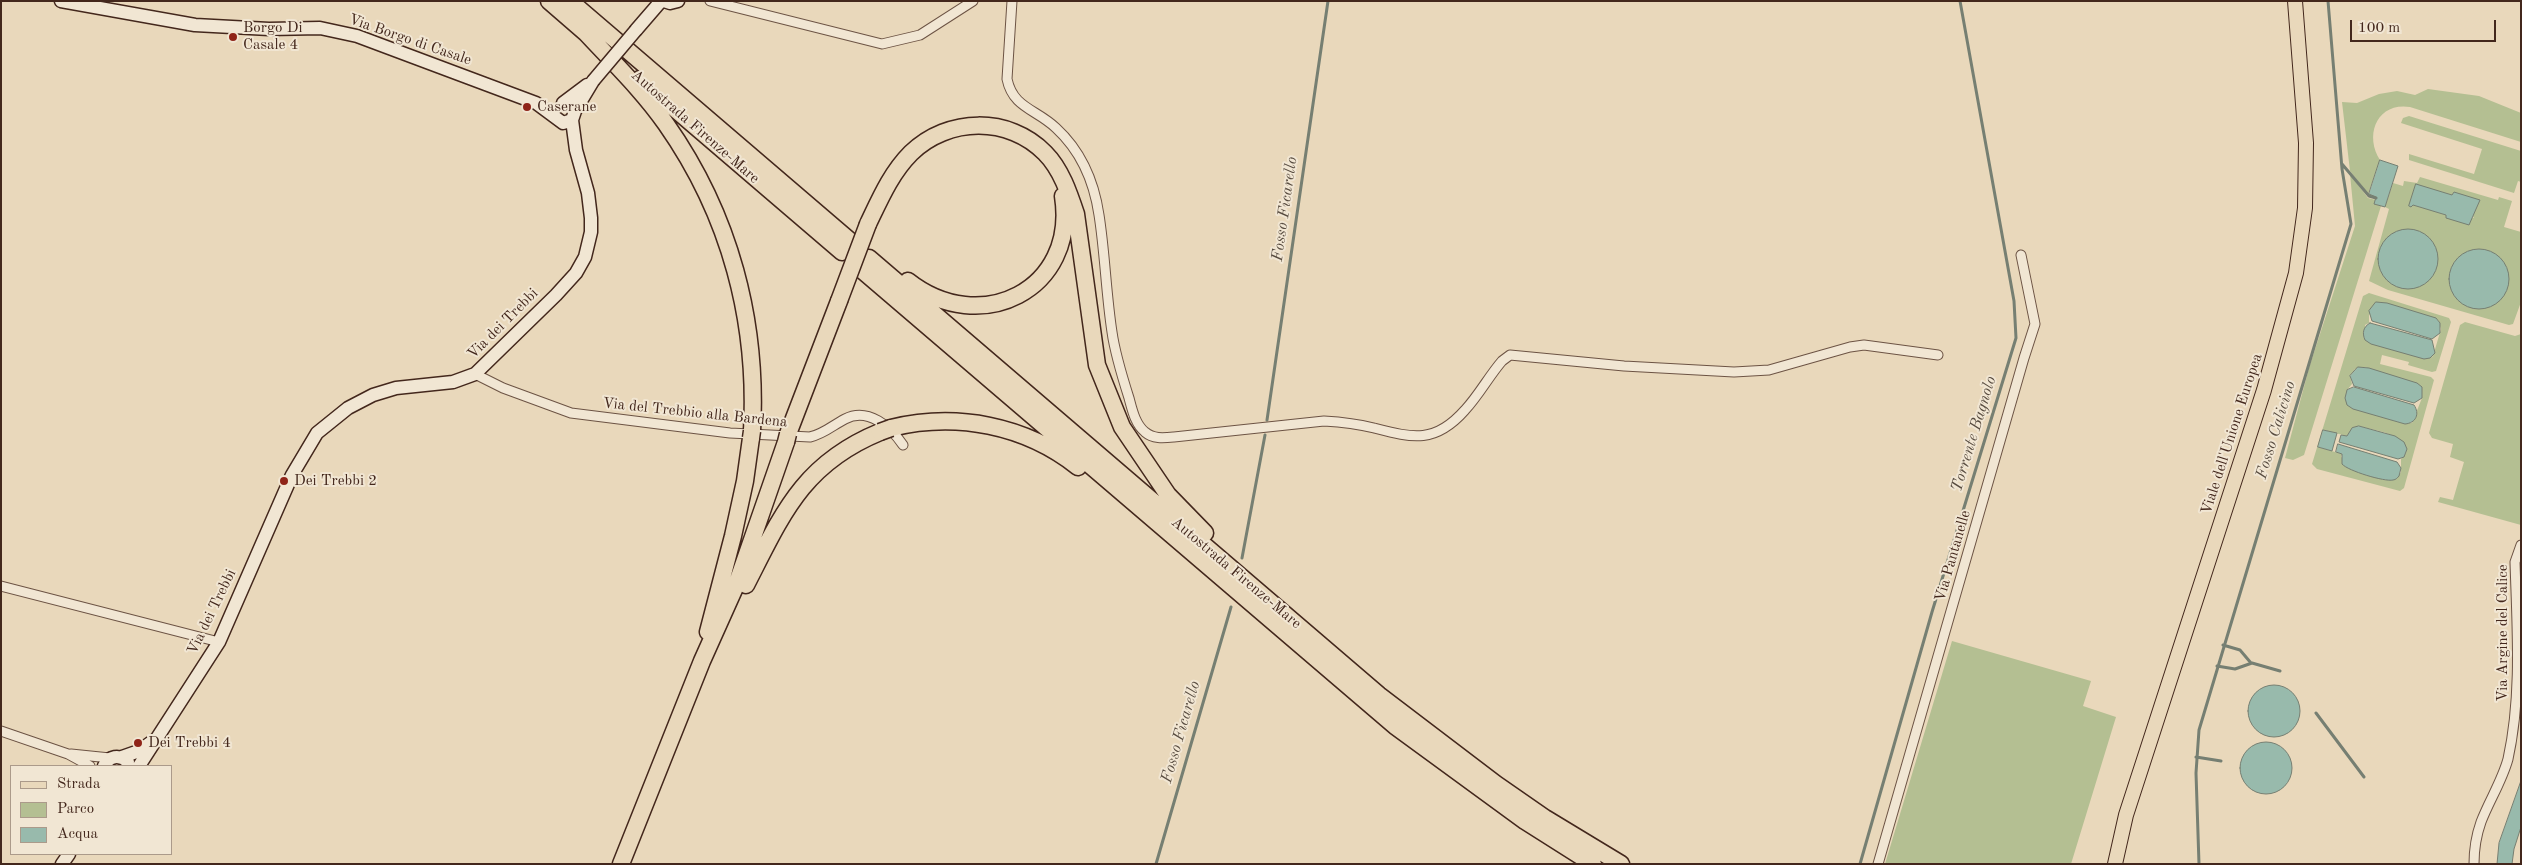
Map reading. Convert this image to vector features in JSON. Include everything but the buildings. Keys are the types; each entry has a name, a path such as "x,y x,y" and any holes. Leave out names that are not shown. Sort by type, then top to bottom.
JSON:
{"highway":[{"name":"Autostrada Firenze-Mare","path":"549,1 586,33 847,242 803,201 570,1"},
{"path":"586,33 665,122 693,168 717,213 736,270 747,319 753,374 751,435 745,481 734,536 712,611 702,661"},
{"path":"621,863 702,661 737,583 787,438 868,224 888,184 899,167 912,152 943,132 980,125 1013,131 1030,140 1054,164 1068,190 1076,214 1097,365 1122,427 1168,495 1191,520 1252,576 1264,596"},
{"path":"868,260 914,286 949,302 967,306 996,304 1022,295 1044,275 1058,250 1063,233 1064,204 1054,164"},
{"name":"Autostrada Firenze-Mare","path":"868,260 1166,532 1395,726 1525,822 1593,864"},
{"name":"Autostrada Firenze-Mare","path":"868,260 1379,695 1435,739 1545,818 1621,864"},
{"path":"702,661 730,615 777,522 802,487 836,456 886,430 917,423 950,420 981,424 1012,432 1068,459 1141,519 1166,532"}],"main road":[{"name":"Viale dell'Unione Europea","path":"2115,864 2126,815 2266,382 2296,274 2304,208 2306,143 2304,97 2295,1"}],"street":[{"name":"Via Borgo di Casale","path":"61,1 196,25 269,29 320,28 357,36 536,103 565,118"},
{"path":"565,118 593,80 663,1 670,3 678,1"},
{"path":"710,1 882,44 920,35 972,1"},
{"path":"1012,1 1007,79 1009,90 1019,103 1055,127 1070,144 1088,175 1095,192 1112,331 1118,363 1137,421 1143,431 1151,436 1174,437 1324,421 1346,422 1404,436 1428,435 1452,423 1466,409 1502,361 1510,355 1624,366 1734,372 1769,370 1850,347 1864,346 1938,355"},
{"path":"565,118 555,108 593,80"},
{"name":"Via Borgo di Casale","path":"536,103 561,103"},
{"path":"561,103 572,105 565,118"},
{"name":"Via dei Trebbi","path":"139,765 219,642 292,475 317,433 348,408 373,395 396,388 453,382 475,374 576,273 585,257 591,232 591,218 588,193 565,118"},
{"name":"Via Pantanelle","path":"1878,864 2024,358 2034,331 2034,317 2021,254"},
{"name":"Via del Trebbio alla Bardena","path":"475,374 504,388 571,413 730,433 806,437 822,433 846,418 868,416 897,437 903,446"},
{"name":"Via Argine del Calice","path":"2474,864 2475,846 2480,823 2508,761 2516,724 2519,676 2515,562 2521,545"},
{"path":"1,586 219,642"},
{"path":"1,731 68,754 88,765"},
{"name":"Via dei Trebbi","path":"117,762 156,740"},
{"path":"68,754 117,762"}],"green space":[{"path":"2428,89 2479,96 2521,113 2521,142 2410,107 2399,107 2389,110 2377,122 2374,131 2375,150 2380,160 2368,194 2350,171 2342,102 2357,103 2379,94 2397,91 2415,95"},
{"path":"2409,116 2521,151 2521,182 2518,181 2514,193 2409,160 2409,154 2474,174 2482,149 2401,123 2403,118"},
{"path":"2350,174 2368,198 2376,200 2375,204 2381,206 2304,455 2293,460 2285,458 2309,368 2355,226"},
{"path":"2420,177 2498,200 2499,197 2512,201 2504,227 2521,232 2521,302 2513,324 2509,325 2388,290 2369,281 2389,209 2385,207 2393,183 2403,186 2404,181 2417,183","holes":["2453,192 2474,218 2446,218 2447,215 2412,204 2453,195","2396,232 2426,283 2408,288 2399,287 2389,282 2382,246","2476,249 2486,250 2507,268 2508,287 2467,252"]},
{"path":"2369,293 2449,318 2451,322 2436,371 2432,372 2408,365 2409,362 2382,355 2380,364 2431,377 2434,380 2404,488 2400,491 2317,469 2312,464 2363,296","holes":["2380,303 2438,320 2441,329 2433,356 2430,358 2369,342 2365,325 2369,323 2369,315","2365,367 2422,398 2412,423 2402,423 2351,407 2347,390 2352,384 2350,376 2355,369","2359,426 2393,436 2399,440 2406,453 2401,459 2401,472 2397,478 2386,480 2341,457 2342,454 2318,447 2323,430 2347,436"]},
{"path":"2465,322 2515,336 2521,334 2521,525 2438,502 2440,497 2453,500 2464,462 2450,457 2453,444 2432,438 2429,433 2460,325"},
{"path":"1952,641 2091,681 2083,706 2116,717 2071,864 1885,864"}],"water":[{"path":"2380,160 2398,166 2385,207 2374,204 2376,197 2369,194"},
{"path":"2416,184 2452,195 2454,192 2480,200 2469,225 2446,218 2446,215 2413,205 2409,206"},
{"path":"2408,229 2424,234 2429,238 2433,243 2438,259 2433,275 2429,280 2424,284 2408,289 2392,284 2387,280 2383,275 2378,259 2383,243 2387,238 2392,234"},
{"path":"2479,249 2495,254 2500,258 2504,263 2509,279 2504,295 2500,300 2495,304 2479,309 2463,304 2458,300 2454,295 2449,279 2454,263 2458,258 2463,254"},
{"path":"2376,302 2387,303 2436,318 2440,323 2440,333 2432,339 2372,321 2369,311"},
{"path":"2370,323 2432,340 2435,353 2430,358 2424,359 2371,344 2365,340 2363,333 2366,326"},
{"path":"2358,367 2369,368 2417,383 2422,387 2422,398 2414,403 2354,386 2350,376"},
{"path":"2354,387 2414,405 2417,415 2412,422 2405,424 2353,409 2347,405 2345,398 2347,390"},
{"path":"2359,426 2395,436 2404,442 2407,449 2404,457 2398,459 2339,442 2341,435 2347,436 2352,428"},
{"path":"2323,430 2337,433 2332,451 2318,447"},
{"path":"2338,444 2397,462 2401,468 2399,476 2394,480 2375,478 2346,467 2342,464 2342,454 2336,452"},
{"path":"2269,685 2279,685 2289,689 2296,696 2300,711 2296,726 2289,733 2279,737 2269,737 2259,733 2252,726 2248,716 2248,706 2252,696 2259,689"},
{"path":"2261,742 2271,742 2281,746 2288,753 2292,768 2288,783 2281,790 2271,794 2261,794 2251,790 2244,783 2240,773 2240,763 2244,753 2251,746"},
{"path":"2521,781 2521,827 2514,849 2512,864 2497,864 2499,843"}],"waterway":[{"name":"Fosso Ficarello","path":"1267,420 1328,1"},
{"name":"Torrente Bagnolo","path":"1860,864 1932,612 2016,338 2014,301 1960,1"},
{"name":"Fosso Calicino","path":"2199,864 2196,773 2199,730 2351,224 2342,169 2328,1"},
{"path":"2342,164 2369,196 2376,198"},
{"name":"Fosso Ficarello","path":"1242,558 1265,435"},
{"name":"Fosso Ficarello","path":"1156,864 1231,607"},
{"path":"2223,645 2240,650 2251,663"},
{"path":"2217,666 2235,669 2252,663 2280,671"},
{"path":"2316,713 2364,777"},
{"path":"2196,757 2221,761"}],"place":[{"name":"Borgo Di Casale 4","path":"233,37"},
{"name":"Caserane","path":"527,107"},
{"name":"Dei Trebbi 2","path":"284,481"},
{"name":"Dei Trebbi 4","path":"138,743"}]}
